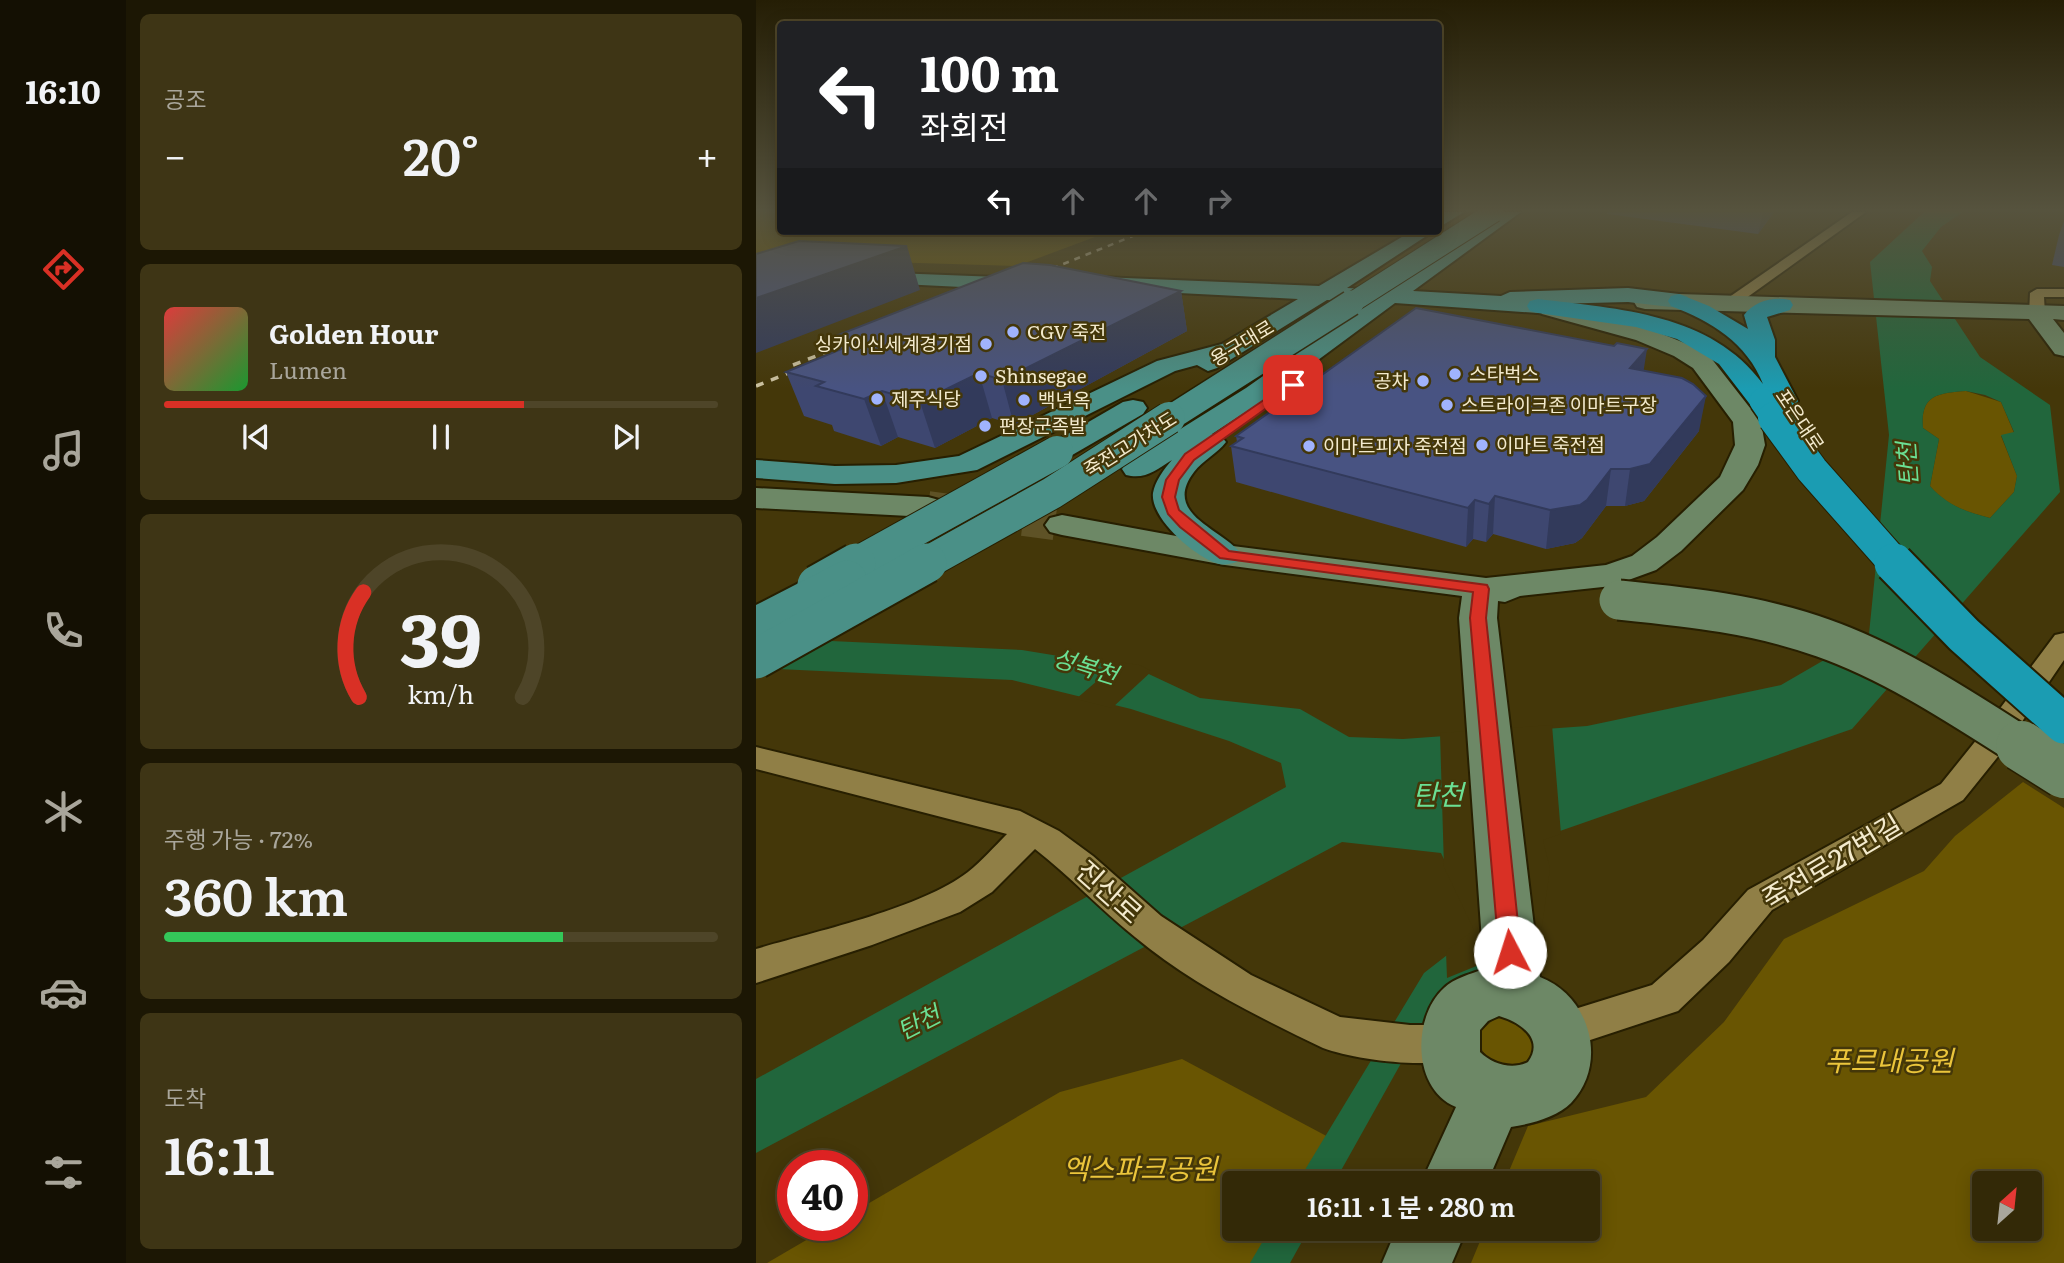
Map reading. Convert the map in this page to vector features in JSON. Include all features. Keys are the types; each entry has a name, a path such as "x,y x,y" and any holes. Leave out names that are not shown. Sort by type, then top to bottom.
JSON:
{"highway":[{"name":"포은대로","path":"1679,301 1714,317 1763,357 1773,401 1810,469 1872,539 1963,633 2064,724"},
{"path":"1763,357 1763,341 1755,315 1765,309 1785,305"},
{"name":"포은대로","path":"1538,306 1646,322 1702,343 1729,360 1773,401 1896,538 1990,631 2064,698"}],"main road":[{"path":"1225,288 1335,271"},
{"name":"용구대로","path":"756,619 1057,452 1359,271"},
{"name":"죽전고가차도","path":"756,627 1032,485 1381,271"},
{"name":"죽전고가차도","path":"756,659 1052,493 1401,271"},
{"path":"756,668 1064,511 1137,469 1202,429 1428,271 1472,300"},
{"path":"852,272 1038,278"},
{"name":"포은대로","path":"1079,279 1107,283 1472,300 1538,306"},
{"path":"1225,288 1251,304 1263,316 1262,324 1251,337"},
{"name":"포은대로","path":"1472,300 1628,295 1679,301"},
{"path":"1225,555 1173,512 1168,497 1173,480 1189,457 1293,385 1303,360 1361,330 1472,300"},
{"path":"756,469 835,475 896,474 966,464 1166,366 1251,337 1309,324 1323,327 1335,335"}],"street":[{"path":"1730,303 1776,271"},
{"path":"2064,293 2037,293 2038,314 2064,349"},
{"path":"1538,306 1679,301 2064,313"},
{"path":"1480,603 1612,575 1644,563 1669,544 1732,483 1743,465 1750,445 1747,422 1702,363 1683,351 1644,335 1538,306"},
{"path":"756,498 928,507"},
{"path":"1062,526 1480,603 1619,600 1725,612 1815,635 1860,653 1937,693 2064,773"},
{"path":"1480,603 1512,972 1560,1031 1564,1048 1561,1066 1552,1081 1538,1093 1520,1098 1500,1098 1496,1091 1467,1082 1457,1069 1429,1044 1465,1005 1480,995 1499,991 1512,972"},
{"name":"죽전로27번길","path":"1560,1031 1664,999 1716,951 1760,900 1952,792 1989,746 2064,641"},
{"name":"진산로","path":"756,758 1020,826 1047,840 1081,866 1148,927 1237,987 1337,1035 1429,1044"},
{"path":"756,966 873,930 947,902 980,882 1020,826"},
{"path":"1459,1171 1496,1091"},
{"path":"1416,1263 1427,1241"}],"green space":[{"path":"1966,391 2001,402 2014,433 2001,436 2017,476 2014,492 1990,518 1957,507 1930,486 1939,439 1923,428 1925,409 1928,402 1939,395"},
{"name":"푸르내공원","path":"2023,782 2064,808 2064,1263 1471,1263 1480,1241 1600,1241 1600,1171 1509,1171 1528,1126 1646,1097 1724,1022 1784,939 1924,871 1955,836"},
{"path":"1494,1019 1517,1021 1532,1037 1532,1054 1521,1067 1504,1069 1488,1058 1480,1044 1481,1031"},
{"name":"엑스파크공원","path":"1182,1059 1334,1140 1316,1171 1222,1171 1222,1241 1276,1241 1263,1263 767,1263 805,1241 868,1241 868,1204 1060,1092"}],"water":[{"name":"탄천","path":"1871,271 1931,271 1930,281 1980,357 2050,405 2060,492 1852,729 1540,838 1546,869 1536,946 1442,990 1341,1171 1304,1171 1424,973 1478,931 1441,853 1342,842 756,1153 756,1079 1286,787 1281,763 1229,741 1131,709 1012,680 756,668 810,640 1022,650 1138,669 1200,698 1300,709 1349,737 1403,739 1587,726 1781,685 1869,634 1889,435","holes":["1966,391 1985,395 2001,402 2014,432 2001,435 2017,476 2014,492 1990,518 1957,507 1930,486 1939,439 1923,428 1923,417 1928,402 1933,398"]},
{"path":"1263,1241 1302,1241 1290,1263 1250,1263"}],"pier":[{"path":"1119,662 1139,665 1152,671 1112,708 1076,699"},
{"path":"1552,725 1561,834 1543,840 1550,869 1540,940 1447,978 1446,951 1474,930 1444,867 1440,733"}],"building":[{"path":"756,271 835,271 756,298"},
{"path":"1003,271 1080,271 1181,291 1002,380 979,373 920,402 882,391 864,399 816,386 824,382 786,372 856,343 833,337"},
{"name":"이마트 죽전점","path":"1416,308 1614,346 1617,343 1647,349 1630,368 1682,378 1706,396 1650,464 1630,469 1611,469 1580,505 1550,510 1495,496 1489,504 1475,500 1468,508 1231,446 1243,438 1236,436"}],"tunnel":[{"path":"928,507 1062,525"}],"railway":[{"path":"1041,273 1046,271"},
{"path":"793,365 855,341"},
{"path":"756,386 804,367"}],"place":[{"name":"CGV 죽전","path":"1013,332"},
{"name":"싱카이신세계경기점","path":"986,344"},
{"name":"스타벅스","path":"1455,374"},
{"name":"Shinsegae","path":"981,376"},
{"name":"공차","path":"1423,381"},
{"name":"제주식당","path":"877,399"},
{"name":"백년옥","path":"1024,400"},
{"name":"스트라이크존 이마트구장","path":"1447,405"},
{"name":"편장군족발","path":"985,426"},
{"name":"이마트 죽전점","path":"1482,445"},
{"name":"이마트피자 죽전점","path":"1309,446"}],"route":[{"path":"1293,385 1189,457 1173,480 1168,497 1173,512 1225,555 1481,589 1478,618 1510,952"}],"water label":[{"name":"성복천","path":"1085,667"}]}
